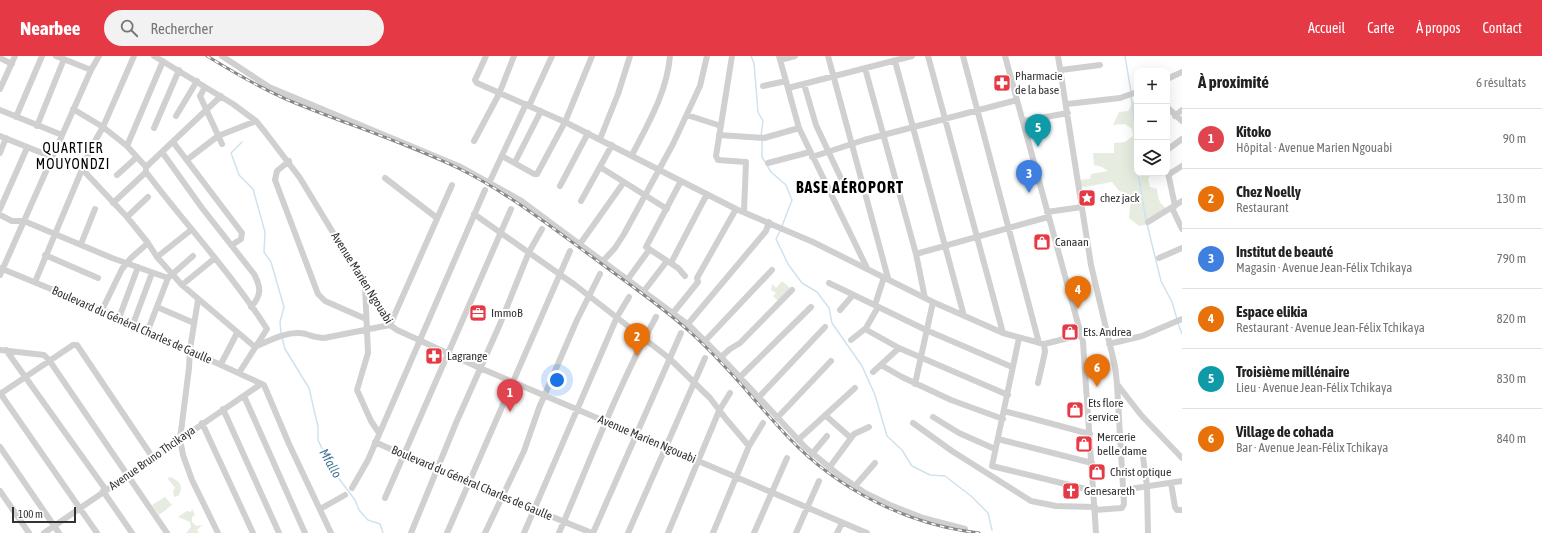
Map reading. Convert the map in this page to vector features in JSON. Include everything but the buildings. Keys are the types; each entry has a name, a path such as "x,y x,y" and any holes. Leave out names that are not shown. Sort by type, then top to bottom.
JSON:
{"street":[{"path":"1,86 15,56"},
{"path":"16,117 42,56"},
{"path":"56,56 90,70"},
{"path":"0,275 90,70 98,56"},
{"path":"35,282 54,233 91,148 103,127 134,56"},
{"name":"Avenue Marien Ngouabi","path":"154,56 221,96 256,121 289,161 390,325 404,334 480,368 867,533"},
{"path":"222,56 269,87 461,167 490,181 520,200 603,260 687,324 740,377 776,418 812,454 829,468 855,486 903,510 965,529"},
{"path":"486,56 475,80 477,83 588,133 736,209 769,222 867,268 933,302 1003,333 1019,338 1042,343 1081,335"},
{"path":"474,141 499,94 514,56"},
{"path":"490,181 552,56"},
{"path":"502,156 534,174 537,174 565,122 592,56"},
{"path":"600,139 618,94 630,56"},
{"path":"632,155 656,107 667,74 670,56"},
{"path":"603,260 618,244 658,169 674,144 700,86 707,56"},
{"path":"732,56 716,158 746,162 744,211"},
{"path":"795,56 780,58 799,128 867,268"},
{"path":"828,56 853,144 886,278 876,306 865,329 851,340"},
{"path":"788,88 912,56"},
{"path":"928,56 1003,333"},
{"path":"963,56 1008,228 1045,352 1038,383"},
{"path":"1005,56 1081,335 1090,434 1096,533"},
{"path":"913,423 952,451 1031,501 1056,506 1123,508 1124,490 1117,384 1109,344 1094,285 1067,104 1058,56"},
{"path":"0,58 12,64"},
{"path":"37,126 64,59"},
{"path":"126,146 163,61"},
{"path":"896,61 964,316"},
{"path":"1061,70 1100,65"},
{"path":"865,68 916,254 925,298"},
{"path":"154,128 179,70"},
{"path":"1170,78 1182,72"},
{"path":"176,116 197,81"},
{"path":"763,86 786,81"},
{"path":"804,84 816,126 844,187"},
{"path":"205,87 200,96 206,112 222,144"},
{"path":"1067,104 1120,98 1134,93"},
{"path":"113,203 162,152 206,112 221,96"},
{"path":"768,163 828,152 853,144 978,112 1017,100"},
{"path":"73,109 103,127 137,157 191,230 236,284 267,330 239,373"},
{"path":"0,110 62,135"},
{"path":"1170,110 1182,121"},
{"path":"1175,116 1182,110"},
{"path":"515,162 540,111"},
{"path":"1023,121 1068,113"},
{"path":"687,114 721,126"},
{"path":"188,159 218,136 256,121"},
{"path":"720,135 764,138 799,128"},
{"path":"560,186 588,133"},
{"path":"0,153 3,137 52,157"},
{"path":"1170,148 1182,139"},
{"path":"173,142 188,159 242,233 241,240 232,245"},
{"path":"581,201 612,145"},
{"path":"0,209 27,148"},
{"path":"162,152 202,208 232,245 259,284 260,293 252,307"},
{"path":"117,175 137,157"},
{"path":"289,161 277,171 275,180 318,294 325,301 366,319"},
{"path":"1170,174 1182,166"},
{"path":"600,167 644,196 667,209"},
{"path":"82,169 127,217 148,243 170,276 255,347"},
{"path":"1168,176 1173,207 1182,230"},
{"path":"385,178 437,218"},
{"path":"681,181 646,246 649,250 681,270 685,276"},
{"path":"580,244 624,182"},
{"path":"255,347 276,337 287,334 305,334 311,337 324,338 366,331 390,325 452,185"},
{"path":"352,488 359,478 474,214 486,190"},
{"path":"644,291 669,262 707,194"},
{"path":"127,217 148,197"},
{"path":"1148,222 1182,201"},
{"path":"916,254 1008,228 1048,214 1082,207"},
{"path":"81,244 95,209"},
{"path":"385,498 499,232 511,209"},
{"path":"673,313 698,283 697,278 702,266 736,209"},
{"path":"474,214 529,252 645,337 710,398 719,411 749,446"},
{"path":"0,215 18,222 24,221 126,264 152,273 170,276"},
{"path":"687,324 766,231 769,222"},
{"path":"412,533 529,252 542,229"},
{"path":"157,257 191,230"},
{"path":"102,310 115,281 126,264 148,243"},
{"path":"1159,258 1182,248"},
{"path":"628,279 649,250"},
{"path":"447,533 570,251"},
{"path":"45,255 98,278"},
{"path":"148,330 170,276 193,256"},
{"path":"182,285 215,258"},
{"path":"119,318 138,267"},
{"name":"Boulevard du Général Charles de Gaulle","path":"2,268 148,330 263,384"},
{"path":"704,341 772,270"},
{"path":"134,324 152,273"},
{"path":"485,533 524,451 545,395 588,296 600,274"},
{"path":"829,283 926,330 1012,367"},
{"path":"365,285 368,353 357,390 371,421 379,433"},
{"path":"721,357 740,343 792,290"},
{"path":"840,310 853,295"},
{"path":"524,533 576,409 617,317 629,297"},
{"path":"198,300 190,349 190,368 180,439 182,455 215,532"},
{"path":"915,384 933,302"},
{"path":"157,307 194,323"},
{"path":"740,377 811,307"},
{"path":"559,533 607,421 645,337 656,317"},
{"path":"1109,344 1142,336 1182,320"},
{"path":"758,398 825,327"},
{"path":"865,329 899,348 1008,395"},
{"path":"221,364 237,333"},
{"path":"593,533 681,333"},
{"path":"1019,338 1012,367 1008,395 995,449 993,467 1094,492"},
{"path":"97,533 0,393 75,345 110,393 153,458"},
{"path":"873,372 899,348"},
{"path":"3,350 44,355 50,360 167,533"},
{"path":"3,350 25,376 105,490 132,533"},
{"path":"628,533 693,382 705,358"},
{"path":"776,418 831,360"},
{"path":"881,365 915,384 958,403 1002,419"},
{"path":"263,384 331,533"},
{"name":"Avenue Bruno Thcikaya","path":"44,533 202,423 263,384"},
{"path":"1117,384 1141,415 1182,458"},
{"path":"798,440 855,388"},
{"path":"668,533 719,411 730,392"},
{"path":"244,396 305,533"},
{"path":"223,409 278,533"},
{"path":"1004,411 1090,434"},
{"path":"825,415 851,438"},
{"path":"934,417 959,432 995,449"},
{"path":"202,423 253,533"},
{"path":"713,533 749,446 762,423"},
{"path":"829,468 851,438 857,432 869,427"},
{"path":"812,454 827,436"},
{"path":"998,439 1092,463"},
{"name":"Boulevard du Général Charles de Gaulle","path":"375,442 437,470 470,482 593,533"},
{"path":"0,447 59,533"},
{"path":"1142,457 1147,486 1148,533"},
{"path":"754,533 787,458"},
{"path":"855,486 875,463"},
{"path":"796,533 819,480"},
{"path":"1124,490 1182,481"},
{"path":"1171,483 1175,507 1177,510 1182,510"},
{"path":"0,491 29,533"},
{"path":"320,509 345,495"},
{"path":"838,533 842,523"}],"shaded area":[{"path":"1134,100 1134,176 1150,176 1148,178 1150,187 1157,189 1160,201 1168,210 1149,224 1139,226 1129,218 1131,197 1127,193 1119,191 1112,182 1079,188 1078,180 1090,179 1091,174 1108,171 1102,167 1094,165 1093,153 1114,153 1114,143 1125,142 1133,136 1132,129 1125,124 1113,125 1119,112 1128,111"},
{"path":"782,281 790,288 778,301 773,296 776,293 771,290 772,284 776,288"},
{"path":"169,477 176,480 181,486 178,496 174,497 173,491 175,488 168,479"},
{"path":"165,497 172,505 159,515 152,505"},
{"path":"192,509 195,515 192,517 192,522 196,526 202,525 197,530 199,533 186,533 191,527 190,522 178,517 187,511 191,512"}],"waterway":[{"path":"751,56 754,63 758,112 763,121 761,136"},
{"path":"1125,56 1131,92"},
{"path":"1131,96 1134,117"},
{"path":"762,140 762,157 771,172 786,185 792,200 782,226"},
{"name":"Mfallo","path":"242,142 231,153 239,175 253,189 265,232 264,252 271,262 284,307 280,322 281,333"},
{"path":"1139,176 1146,220"},
{"path":"1147,224 1161,281 1172,302 1177,319"},
{"path":"781,229 776,239 788,264 802,283 817,292 829,308 832,323 862,366 875,395 887,436 902,450 912,466 930,475 945,476 971,496 988,513 992,530"},
{"path":"1178,323 1182,334"},
{"name":"Mfallo","path":"282,337 285,349 309,388 318,427 318,440 331,468 355,500 359,510 368,520 380,524 383,533"}],"railway":[{"path":"207,56 247,80 278,95 439,159 478,178 546,223 679,322 716,357 788,437 807,456 828,473 875,502 900,513 952,529 979,533"}],"place":[{"name":"Pharmacie de la base","path":"1002,83"},
{"name":"Troisième millénaire","path":"1038,147"},
{"name":"Institut de beauté","path":"1029,193"},
{"name":"chez jack","path":"1087,198"},
{"name":"Canaan","path":"1042,242"},
{"name":"Espace elikia","path":"1078,309"},
{"name":"ImmoB","path":"478,313"},
{"name":"Ets. Andrea","path":"1070,332"},
{"name":"Lagrange","path":"434,356"},
{"name":"Chez Noelly","path":"637,356"},
{"name":"Village de cohada","path":"1097,387"},
{"name":"Ets flore service","path":"1075,410"},
{"name":"Kitoko","path":"510,412"},
{"name":"Mercerie belle dame","path":"1084,444"},
{"name":"Christ optique","path":"1097,472"},
{"name":"Genesareth","path":"1071,491"}],"district":[{"name":"QUARTIER MOUYONDZI","path":"73,156"},
{"name":"BASE AÉROPORT","path":"850,187"}]}
